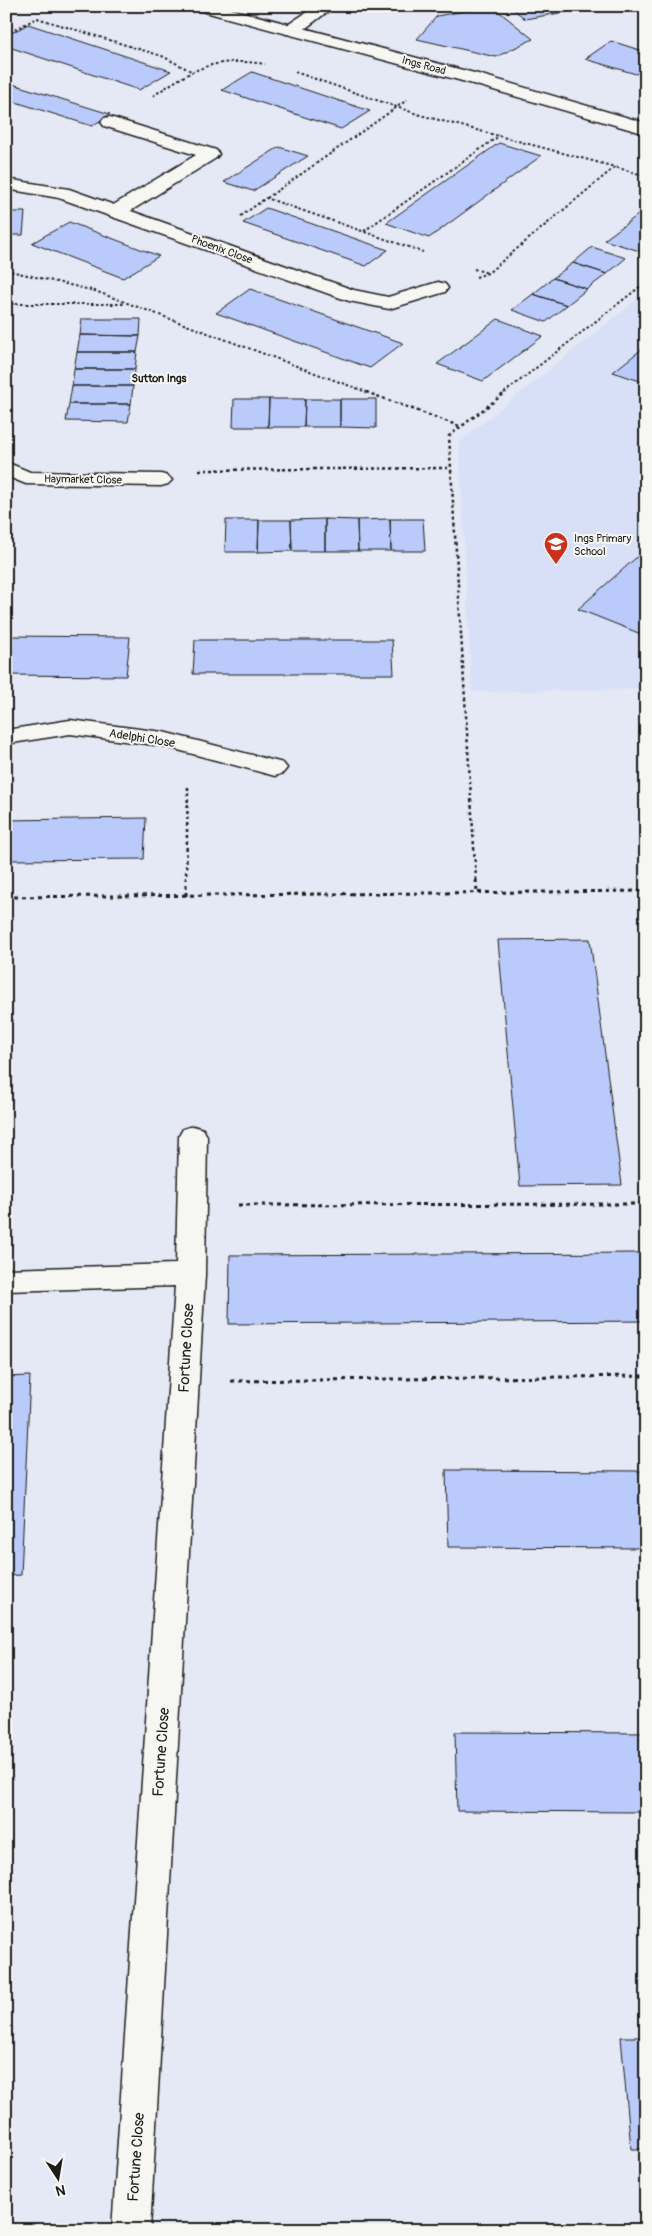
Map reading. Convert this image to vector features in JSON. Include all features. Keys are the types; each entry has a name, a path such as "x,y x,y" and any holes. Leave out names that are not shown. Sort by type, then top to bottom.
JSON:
{"street":[{"name":"Ings Road","path":"200,6 472,78 646,129"},
{"path":"292,30 327,6"},
{"path":"110,122 210,154 118,212"},
{"name":"Phoenix Close","path":"6,184 63,194 349,295 389,303 438,288"},
{"name":"Haymarket Close","path":"6,468 26,478 162,480"},
{"name":"Adelphi Close","path":"6,736 70,727 163,739 275,768"},
{"name":"Fortune Close","path":"131,2230 185,1381 193,1205 194,1136"},
{"path":"6,1280 190,1275"}],"path":[{"path":"6,34 37,18 162,56 191,71"},
{"path":"110,122 191,71 218,61 249,61 269,65"},
{"path":"287,70 397,107 646,176"},
{"path":"204,243 409,98"},
{"path":"363,231 500,136"},
{"path":"438,288 488,273 615,167"},
{"path":"266,198 425,252"},
{"path":"470,267 488,273"},
{"path":"6,270 95,291 460,427"},
{"path":"477,893 449,436 646,282"},
{"path":"6,304 129,304"},
{"path":"162,480 200,469 450,468"},
{"path":"186,896 188,746"},
{"path":"6,897 646,891"},
{"path":"193,1205 646,1204"},
{"path":"185,1381 646,1376"}],"shaded area":[{"name":"Ings Primary School","path":"646,292 646,689 472,692 459,442"}],"building":[{"path":"492,6 533,39 496,57 417,39 437,16"},
{"path":"510,6 546,6 554,14 525,19"},
{"path":"546,6 581,6 583,9 554,14"},
{"path":"28,24 171,71 139,90 6,46 6,36"},
{"path":"611,41 646,52 646,68 636,74 585,59"},
{"path":"252,72 370,111 341,129 222,90"},
{"path":"6,82 110,114 92,126 6,99"},
{"path":"499,143 541,156 429,238 386,223"},
{"path":"279,147 308,156 253,191 224,182"},
{"path":"266,208 388,250 366,266 243,223"},
{"path":"646,209 646,253 604,240"},
{"path":"6,212 25,212 23,235 6,235"},
{"path":"69,222 159,256 123,278 32,243"},
{"path":"592,247 626,258 607,274 573,263"},
{"path":"573,263 607,274 587,289 553,278"},
{"path":"553,278 587,289 567,305 533,294"},
{"path":"250,289 403,343 370,368 216,313"},
{"path":"533,294 567,305 546,322 512,310"},
{"path":"82,319 141,319 140,336 80,335"},
{"path":"498,319 543,336 483,381 437,364"},
{"path":"80,335 140,336 137,352 77,352"},
{"path":"642,349 646,350 646,383 613,372"},
{"path":"77,352 137,352 135,369 74,369"},
{"path":"74,369 135,369 133,386 72,386"},
{"path":"72,386 133,386 131,404 69,404"},
{"path":"234,399 269,399 268,427 233,427"},
{"path":"269,399 305,399 304,427 268,427"},
{"path":"305,399 340,399 340,427 304,427"},
{"path":"340,399 376,399 376,428 340,427"},
{"path":"69,404 131,404 128,422 66,421"},
{"path":"325,519 325,551 292,551 291,520"},
{"path":"325,519 357,520 358,551 325,551"},
{"path":"390,519 423,519 425,551 391,551"},
{"path":"390,519 391,551 358,551 357,520"},
{"path":"226,520 259,520 258,552 225,552"},
{"path":"259,520 291,520 292,551 258,552"},
{"path":"646,549 646,636 578,609"},
{"path":"6,636 130,637 126,676 6,675"},
{"path":"195,640 392,640 394,674 193,674"},
{"path":"146,818 144,859 6,860 6,820"},
{"path":"590,939 622,1185 520,1186 498,940"},
{"path":"646,1253 646,1321 229,1324 230,1255"},
{"path":"30,1376 21,1575 6,1576 6,1377"},
{"path":"446,1470 646,1471 646,1548 448,1547"},
{"path":"455,1732 646,1733 646,1812 457,1811"},
{"path":"621,2037 646,2037 646,2149 631,2149"}],"place":[{"name":"Ings Primary School","path":"556,565"}],"district":[{"name":"Sutton Ings","path":"159,378"}]}
